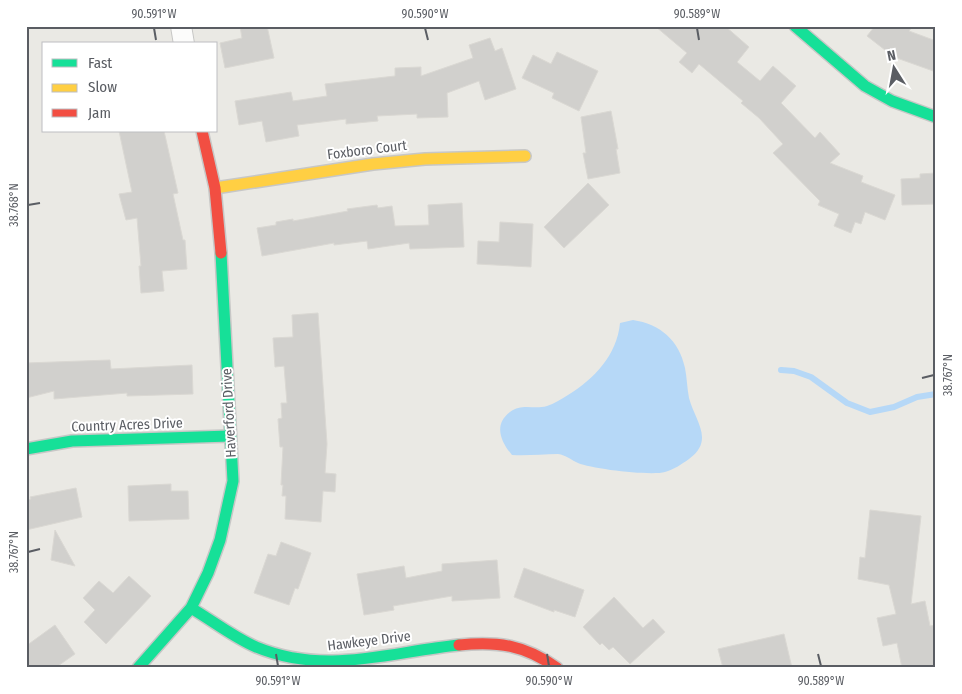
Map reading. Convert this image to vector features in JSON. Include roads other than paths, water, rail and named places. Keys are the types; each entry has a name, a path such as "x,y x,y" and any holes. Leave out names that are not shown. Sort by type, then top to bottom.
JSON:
{"street":[{"path":"181,26 184,42"},
{"path":"795,26 865,86 892,101 936,118"},
{"name":"Haverford Drive","path":"138,668 191,608 208,573 220,540 233,481 221,253 215,188 202,132"},
{"name":"Foxboro Court","path":"215,188 373,164 425,159 525,156"},
{"name":"Country Acres Drive","path":"26,449 36,446 82,441 230,436"},
{"name":"Hawkeye Drive","path":"191,608 254,646 298,659 341,662 466,643 488,642 510,644 527,650 546,658 557,668"}],"water":[{"path":"633,320 652,325 660,330 667,335 678,349 685,368 689,398 701,430 701,445 697,452 674,468 658,473 596,468 578,463 558,454 512,455 500,434 500,428 505,417 515,409 550,405 578,389 595,374 609,356 618,335 620,323"}],"waterway":[{"path":"781,370 794,371 811,377 847,403 870,412 894,407 917,397 936,394"}]}
